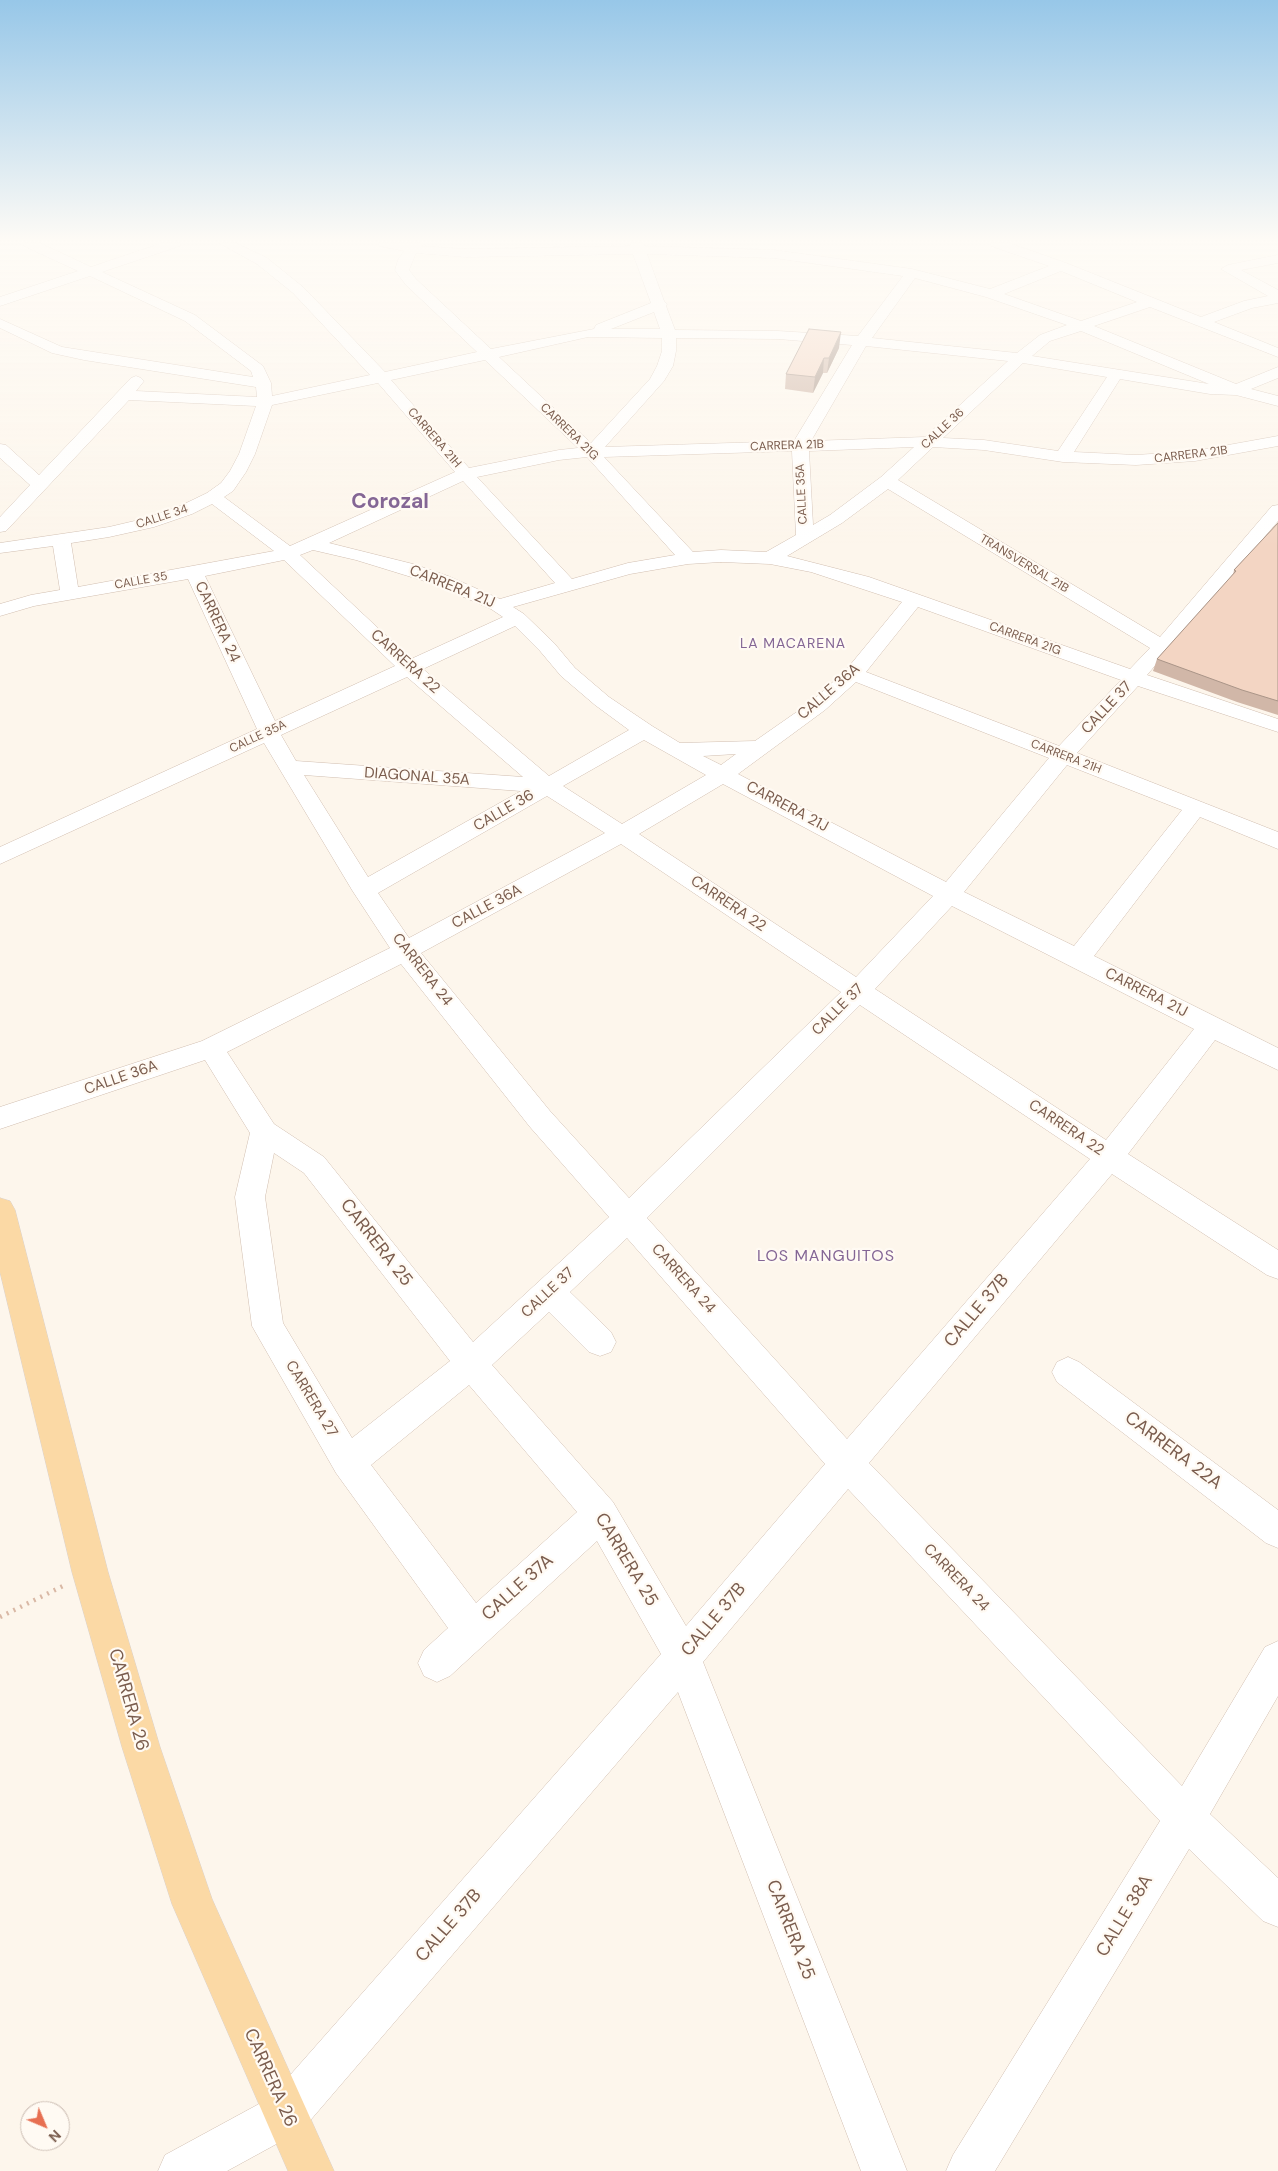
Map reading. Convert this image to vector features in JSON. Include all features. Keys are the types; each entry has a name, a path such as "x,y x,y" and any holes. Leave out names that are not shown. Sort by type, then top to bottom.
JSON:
{"main road":[{"name":"CARRERA 26","path":"2,1228 90,1572 141,1747 193,1904 311,2171"}],"street":[{"path":"45,344 57,350 263,383"},
{"path":"225,344 258,369 263,383 265,402"},
{"name":"CARRERA 21H","path":"350,344 381,377 465,474 567,584"},
{"name":"CARRERA 21G","path":"477,344 591,452 688,558"},
{"path":"125,395 265,402 534,344"},
{"path":"591,452 656,381 665,366 669,344"},
{"name":"CALLE 35A","path":"805,538 800,445 860,344"},
{"path":"893,344 1020,358 1210,389 1236,390 1278,372"},
{"name":"CALLE 36","path":"770,558 836,519 887,481 1037,344"},
{"path":"1126,344 1236,390 1278,401"},
{"path":"1256,344 1278,353"},
{"path":"0,527 125,395 148,366"},
{"path":"1063,457 1116,374"},
{"name":"CALLE 34","path":"0,548 109,532 148,523 186,510 213,497 227,487 238,472 247,454 265,402"},
{"name":"CARRERA 21B","path":"311,544 465,474 528,460 591,452 929,442 984,445 1063,457 1103,460 1164,459 1214,453 1278,441"},
{"path":"0,449 39,484"},
{"name":"TRANSVERSAL 21B","path":"887,481 1162,648"},
{"name":"CARRERA 22","path":"213,497 288,553 409,668 547,786 1109,1157 1278,1266"},
{"name":"CALLE 37","path":"348,1462 471,1364 550,1292 628,1218 858,990 949,894 1063,755 1162,648 1278,510"},
{"path":"61,539 70,594"},
{"name":"CALLE 35","path":"0,610 70,594 252,562 288,553 311,544"},
{"name":"CARRERA 21J","path":"311,544 406,568 441,580 498,605 517,618 547,647 568,672 602,702 676,750 949,894 1278,1060"},
{"path":"498,605 567,584 628,569 688,558 721,556 770,558"},
{"name":"CARRERA 21G","path":"770,558 862,580 1135,678 1278,726"},
{"name":"CARRERA 24","path":"194,572 269,732 288,767 364,890 405,951 540,1119 847,1464 1185,1818 1278,1906"},
{"name":"CALLE 36A","path":"0,1118 211,1048 405,951 622,834 723,774 818,706 853,674 915,599"},
{"name":"CALLE 35A","path":"0,856 517,618"},
{"name":"CARRERA 21H","path":"853,674 1063,755 1278,842"},
{"name":"CALLE 36","path":"364,890 644,731"},
{"path":"676,750 761,747"},
{"name":"DIAGONAL 35A","path":"288,767 547,786"},
{"path":"1078,959 1196,808"},
{"name":"CALLE 37B","path":"181,2171 286,2114 683,1657 1109,1157 1211,1026"},
{"name":"CARRERA 25","path":"211,1048 264,1132 314,1165 471,1364 601,1514 683,1657 884,2171"},
{"name":"CARRERA 27","path":"264,1132 250,1197 268,1326 348,1462 472,1629"},
{"path":"550,1292 600,1342"},
{"name":"CARRERA 22A","path":"1068,1372 1278,1531"},
{"name":"CALLE 37A","path":"437,1663 472,1629 601,1514"},
{"name":"CALLE 38A","path":"969,2171 1185,1818 1278,1660"}],"path":[{"path":"0,1617 90,1572"}],"building":[{"path":"801,344 835,344 829,358 824,358 815,377 786,374"},
{"path":"1278,523 1278,701 1157,659 1236,571 1234,570"}],"district":[{"name":"Corozal","path":"390,502"},
{"name":"LA MACARENA","path":"793,644"},
{"name":"LOS MANGUITOS","path":"826,1257"}]}
